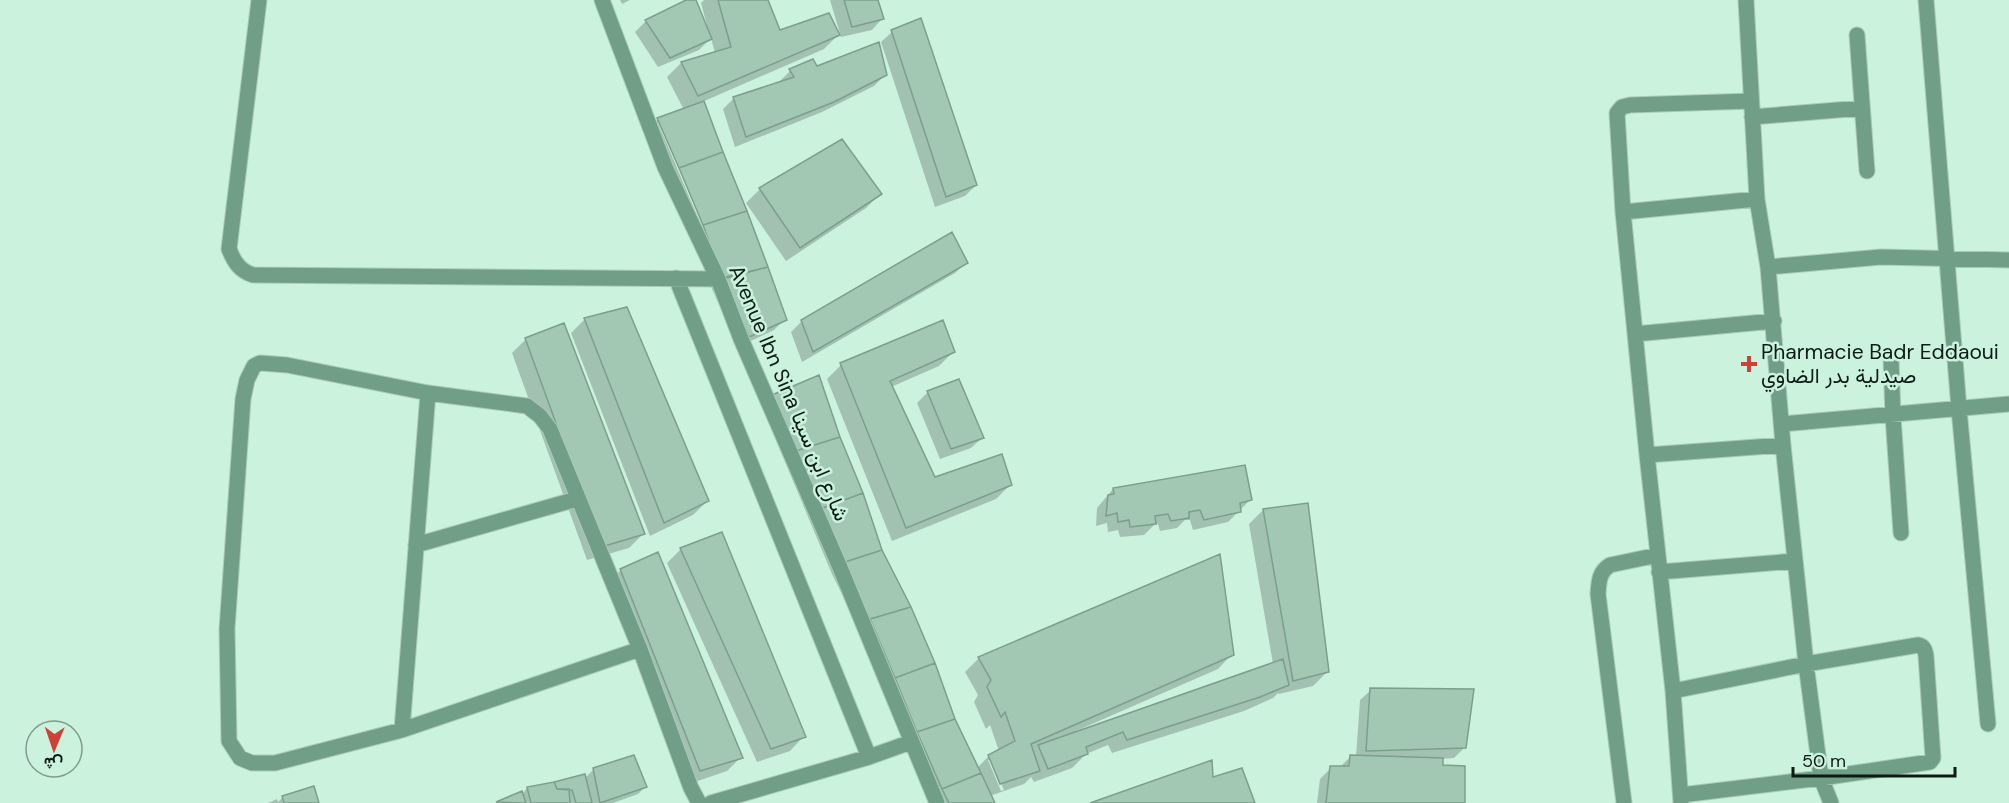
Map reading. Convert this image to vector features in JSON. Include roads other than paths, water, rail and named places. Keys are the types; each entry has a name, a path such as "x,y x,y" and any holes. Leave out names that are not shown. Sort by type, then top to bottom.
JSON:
{"street":[{"path":"259,0 229,249 231,256 244,272 253,275 718,279"},
{"name":"Avenue Ibn Sina شارع ابن سينا","path":"602,0 664,167 718,279 741,339 839,565 937,803"},
{"path":"1746,0 1758,199 1774,321 1783,445 1795,561 1821,778 1831,803"},
{"path":"1926,0 1949,259 1959,408 1988,724"},
{"path":"1857,34 1867,171"},
{"path":"1673,691 1806,664 1922,646 1926,656 1932,760 1928,763 1681,799 1673,691 1623,212 1617,113 1622,107 1630,105 1751,101"},
{"path":"1752,117 1862,108"},
{"path":"1623,212 1758,199"},
{"path":"1768,267 1881,257 2009,260"},
{"path":"676,278 869,757"},
{"path":"1635,334 1774,321"},
{"path":"1891,358 1901,533"},
{"path":"640,649 402,730 274,763 252,763 240,758 229,741 226,629 243,399 247,380 254,366 260,363 286,365 428,393 527,406 540,416 550,429 640,649 691,788 699,803"},
{"path":"402,730 428,393"},
{"path":"1782,424 2009,404"},
{"path":"1647,455 1783,445"},
{"path":"416,545 578,499"},
{"path":"1624,803 1598,594 1599,577 1610,565 1658,555"},
{"path":"1659,572 1795,561"},
{"path":"711,803 869,757 911,742"}],"place":[{"name":"Pharmacie Badr Eddaoui صيدلية بدر الضاوي","path":"1749,364"}]}
